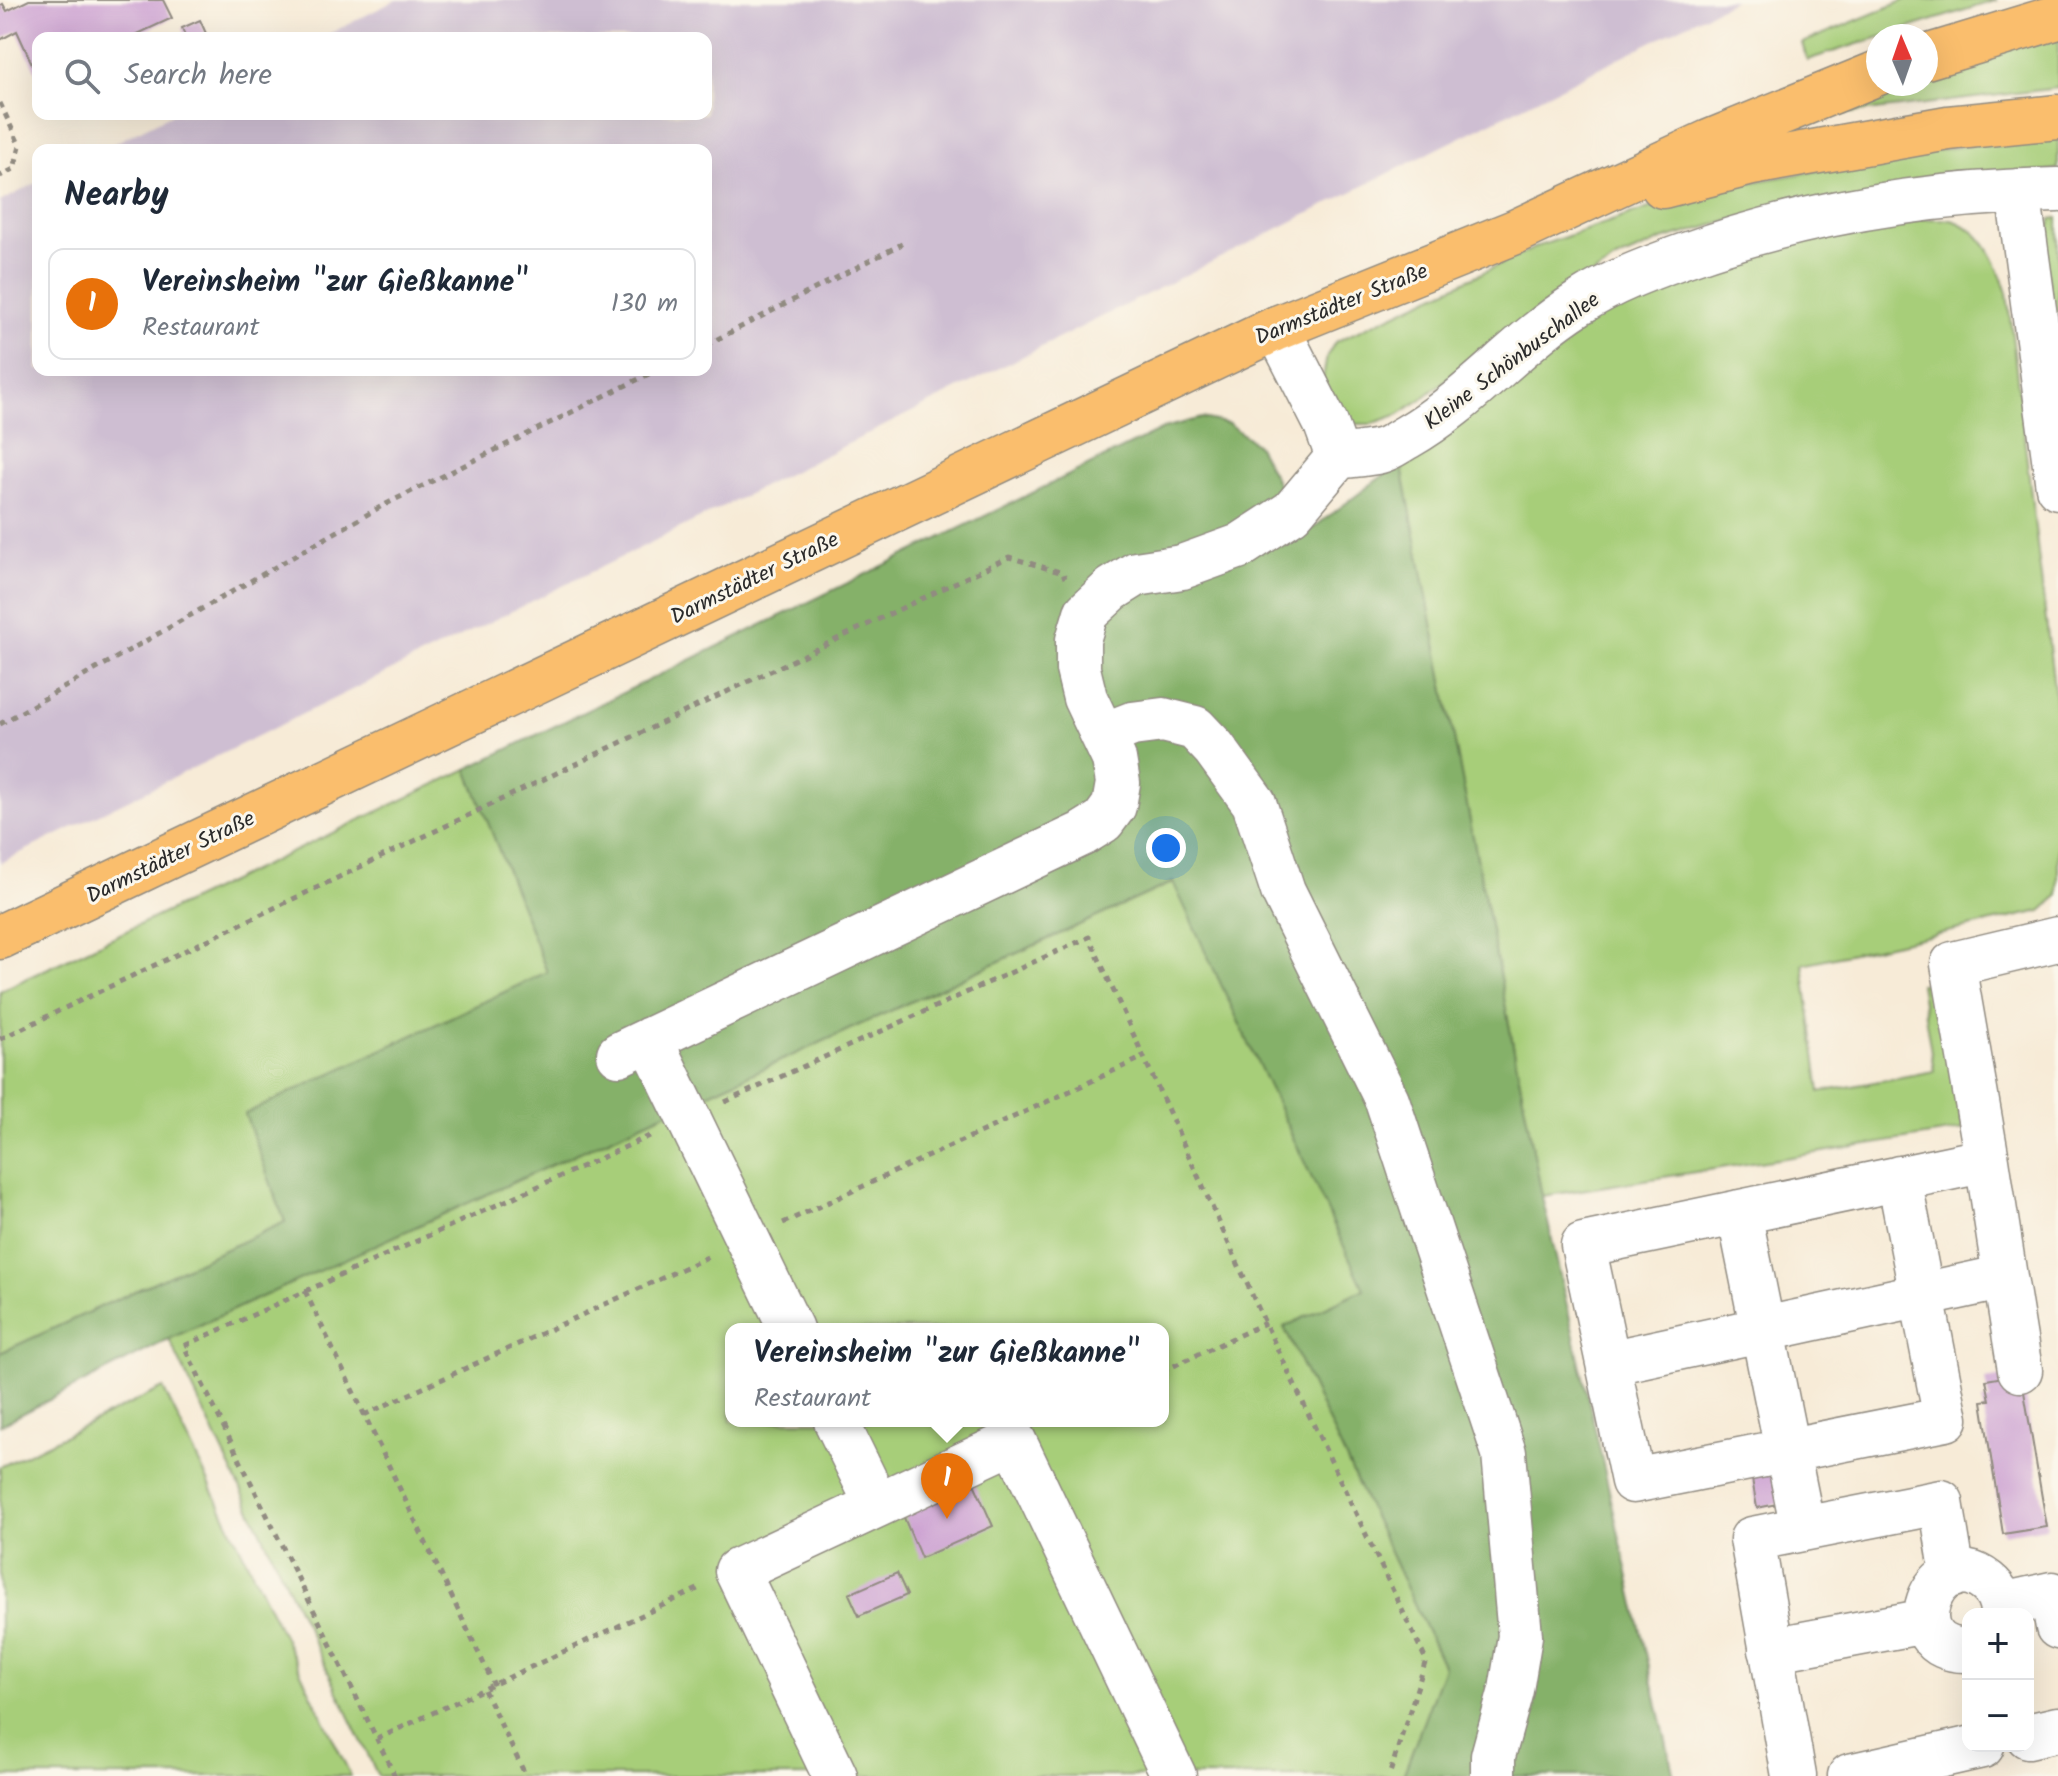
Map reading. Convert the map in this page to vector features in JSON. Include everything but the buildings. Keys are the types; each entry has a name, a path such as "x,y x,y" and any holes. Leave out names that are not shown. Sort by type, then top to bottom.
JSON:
{"main road":[{"path":"1938,53 2058,17"},
{"name":"Darmstädter Straße","path":"0,937 1277,328 1515,232 1709,142 1866,78"},
{"name":"Darmstädter Straße","path":"1515,232 1690,178 1752,163 1948,128 2058,117"}],"street":[{"name":"Kleine Schönbuschallee","path":"1338,457 1383,451 1430,424 1578,303 1630,275 1726,240 1817,217 1927,199 2038,191"},
{"path":"2038,191 2058,487"},
{"path":"788,1323 635,1047 1082,834 1103,821 1114,806 1118,783 1114,759 1085,698 1078,669 1078,640 1086,613 1112,589 1136,574 1182,567 1240,546 1292,512 1338,457 1326,424 1277,328"},
{"path":"1104,735 1132,724 1163,720 1195,728 1214,748 1254,803 1283,891 1387,1100 1504,1453 1520,1636 1511,1690 1493,1756 1493,1776"},
{"path":"2020,1370 1953,964 2058,939"},
{"path":"1899,1178 1946,1419 1633,1481 1583,1245 1899,1178 1987,1160"},
{"path":"1739,1212 1803,1529"},
{"path":"1608,1363 2005,1277"},
{"path":"839,1427 877,1505"},
{"path":"835,1776 737,1571 1014,1441 1174,1776"},
{"path":"1794,1776 1752,1539 1941,1502 1953,1575"},
{"path":"1962,1651 1938,1641 1926,1621 1926,1604 1932,1589 1942,1580 1967,1573 1984,1579 1996,1591 2001,1608"},
{"path":"2008,1608 2052,1594 2058,1627"},
{"path":"1771,1650 1926,1621"},
{"path":"2034,1735 2058,1729"},
{"path":"1850,1776 1962,1751"},
{"path":"1987,1752 1993,1776"}],"path":[{"path":"0,103 20,146 14,169 0,176"},
{"path":"712,342 902,244"},
{"path":"0,724 382,506 645,376"},
{"path":"0,1039 1009,557 1063,573 1086,613"},
{"path":"305,1291 494,1685"},
{"path":"1169,1368 1265,1323"},
{"path":"377,1739 737,1571"},
{"path":"484,1690 526,1776"}],"shaded area":[{"path":"396,0 1735,0 644,546 0,863 0,202 32,185 32,376 712,376 712,144 113,144 160,120 712,120 712,32 333,32"}],"green space":[{"path":"1905,0 1997,0 1921,24 1866,24 1866,41 1807,60 1802,43"},
{"path":"2058,27 2058,88 1842,114 1839,110 1866,94 1938,96 1938,65"},
{"path":"2058,130 2058,169 1732,220 1662,240 1616,260 1506,332 1423,398 1397,415 1371,424 1351,424 1340,413 1322,383 1327,356 1335,342 1539,246 1661,204 1728,186"},
{"path":"2058,218 2058,352 2045,255 2051,219"},
{"path":"1916,219 1951,220 1975,233 1995,261 2007,293 2058,721 2058,896 2041,911 1803,964 1820,1092 1934,1071 1920,984 1938,981 1963,1130 1542,1196 1401,462 1625,294 1771,247"},
{"path":"1202,418 1229,424 1257,445 1281,489 1282,508 1301,537 1401,462 1542,1196 1674,1776 1403,1776 1444,1667 1284,1327 1364,1289 1173,882 169,1339 0,1425 0,1353 285,1222 245,1114 547,972 467,769 1167,427"},
{"path":"467,769 547,972 246,1114 285,1222 0,1353 0,991"},
{"path":"1174,882 1365,1289 1284,1327 1444,1667 1403,1776 378,1776 169,1339"},
{"path":"163,1388 351,1776 0,1776 0,1467"}],"place":[{"name":"Vereinsheim \"zur Gießkanne\"","path":"947,1519"}]}
